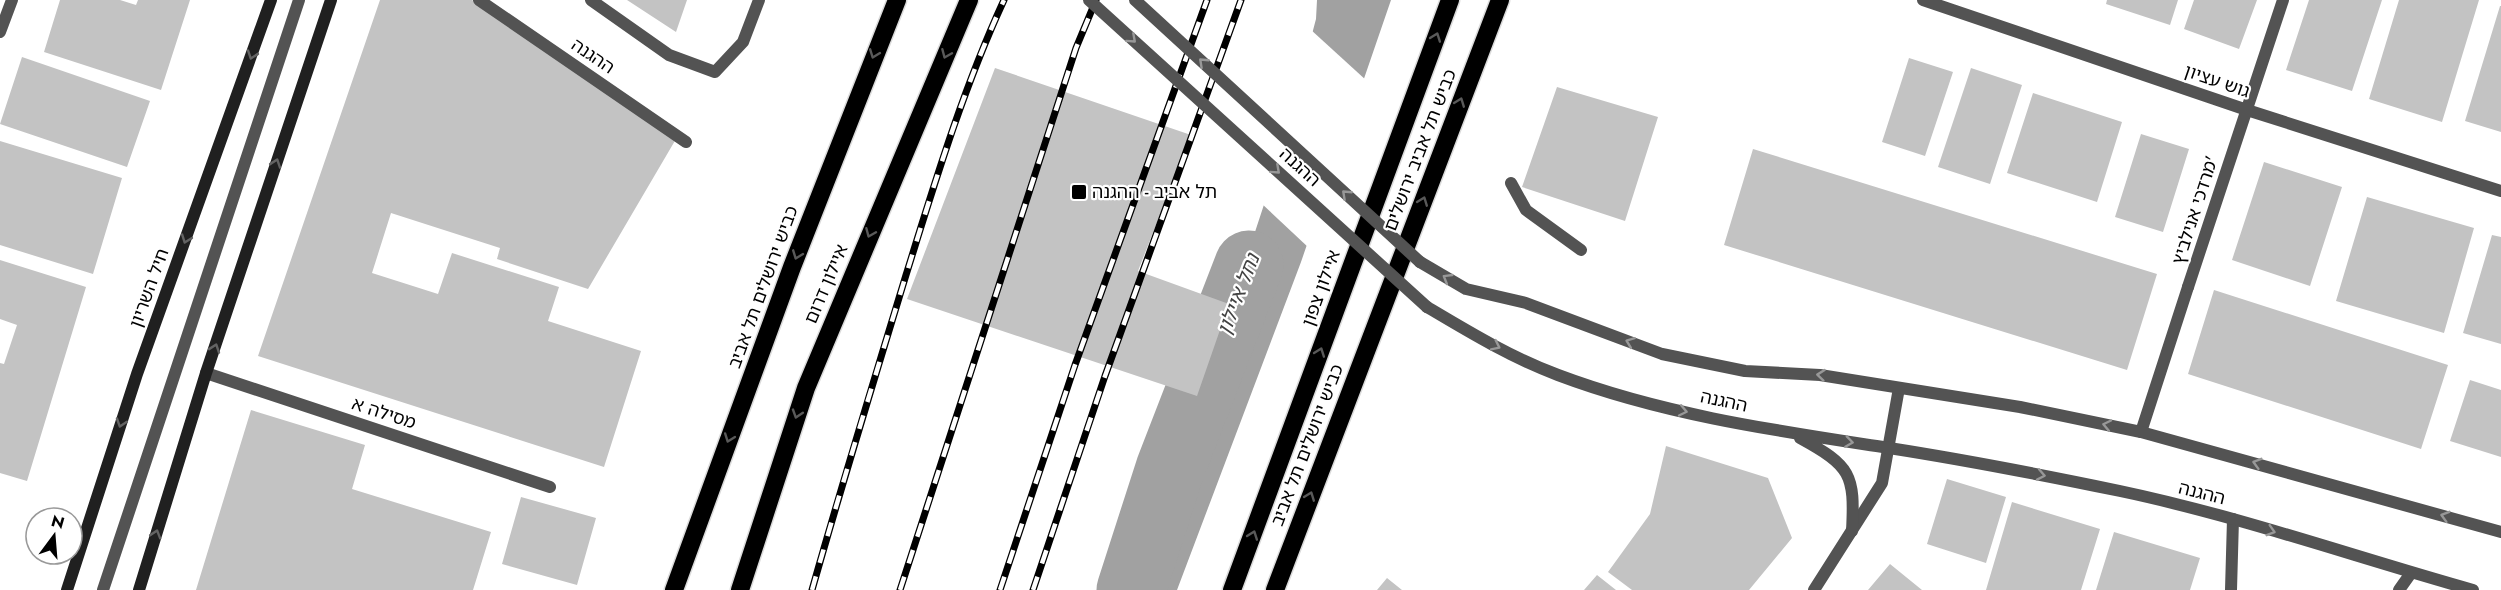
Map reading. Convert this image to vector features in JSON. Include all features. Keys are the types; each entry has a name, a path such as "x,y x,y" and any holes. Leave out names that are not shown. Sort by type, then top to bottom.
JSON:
{"highway":[{"name":"כביש ירושלים תל אביב","path":"674,590 792,267 897,0"},
{"name":"איילון דרום","path":"740,590 806,388 969,0"},
{"name":"איילון צפון","path":"1232,590 1450,0"},
{"name":"כביש תל אביב ירושלים","path":"1380,315 1500,0"},
{"name":"כביש ירושלים תל אביב","path":"1275,590 1380,315"}],"main road":[{"name":"חיל השריון","path":"67,590 137,374 271,0"},
{"path":"139,590 206,373 331,0"}],"street":[{"path":"0,32 12,0"},
{"path":"103,590 299,0"},
{"name":"ההגנה","path":"479,0 686,142"},
{"path":"591,0 669,55 715,72 743,42 759,0"},
{"name":"ההגנה","path":"1089,0 1427,307 1469,332 1555,374 1626,399 1791,433 1890,448 2111,489 2233,519 2473,590"},
{"name":"ההגנה","path":"1135,0 1420,262 1466,289 1526,303 1662,354 1745,372 1820,375 2020,407 2141,432 2501,532"},
{"name":"גוש עציון","path":"1923,0 2247,110 2501,192"},
{"name":"מרדכי אנילביץ'","path":"2141,432 2283,0"},
{"path":"1510,183 1526,210 1581,250"},
{"name":"מסילה א","path":"206,373 550,487"},
{"path":"1814,590 1882,483 1899,388"},
{"path":"1791,433 1824,451 1842,466 1851,480 1854,497 1852,531"},
{"path":"2231,590 2233,519"},
{"path":"2399,590 2411,573"}],"water":[{"path":"1317,0 1391,0 1301,262 1177,590 1114,590 1138,535 1154,539 1279,159 1316,19"}],"pier":[{"path":"1310,29 1367,81 1309,248 1261,203"}],"building":[{"path":"60,0 120,0 136,5 138,0 190,0 161,90 44,52"},
{"path":"380,0 472,0 676,139 588,289 497,259 500,248 391,213 372,273 438,294 452,253 559,287 548,321 641,351 604,467 258,356"},
{"path":"627,0 687,0 676,32"},
{"path":"2107,0 2178,0 2170,25 2106,4"},
{"path":"2194,0 2257,0 2239,49 2184,29"},
{"path":"2309,0 2382,0 2352,91 2286,70"},
{"path":"2399,0 2479,0 2442,122 2369,99"},
{"path":"2501,6 2501,132 2465,121"},
{"path":"22,57 150,101 127,167 0,124"},
{"path":"1909,58 1953,72 1925,156 1882,142"},
{"path":"995,68 1191,135 1138,271 1229,304 1197,396 907,299"},
{"path":"1971,68 2022,85 1990,184 1938,167"},
{"path":"1557,87 1658,117 1625,221 1522,187"},
{"path":"2033,93 2122,122 2097,202 2007,173"},
{"path":"2141,134 2189,149 2163,232 2115,217"},
{"path":"0,141 122,178 93,274 0,245"},
{"path":"1753,149 2157,274 2127,370 1724,245"},
{"path":"2264,162 2342,187 2310,286 2232,260"},
{"path":"2367,197 2474,228 2444,333 2336,301"},
{"path":"2492,235 2501,237 2501,344 2463,333"},
{"path":"0,260 86,287 27,481 0,473 0,363 4,364 17,325 0,319"},
{"path":"2214,290 2448,365 2421,449 2188,374"},
{"path":"2470,380 2501,390 2501,457 2450,441"},
{"path":"251,410 365,445 352,489 491,532 473,590 196,590"},
{"path":"1666,446 1768,478 1792,538 1749,590 1632,590 1608,572 1650,514"},
{"path":"1947,479 2006,497 1986,563 1927,544"},
{"path":"521,497 596,518 577,585 502,564"},
{"path":"2012,502 2100,529 2081,590 1986,590"},
{"path":"2114,532 2200,558 2190,590 2096,590"},
{"path":"1890,564 1922,590 1868,590"},
{"path":"1597,575 1616,590 1584,590"},
{"path":"1387,578 1402,590 1377,590"}],"waterway":[{"name":"נחל איילון","path":"1131,590 1170,469 1249,265"}],"railway":[{"path":"812,590 939,171 975,67 1004,0"},
{"path":"900,590 1076,48 1096,0"},
{"path":"1000,590 1075,365 1207,0"},
{"path":"1033,590 1105,376 1241,0"}],"place":[{"name":"תל אביב - ההגנה","path":"1079,192"}]}
